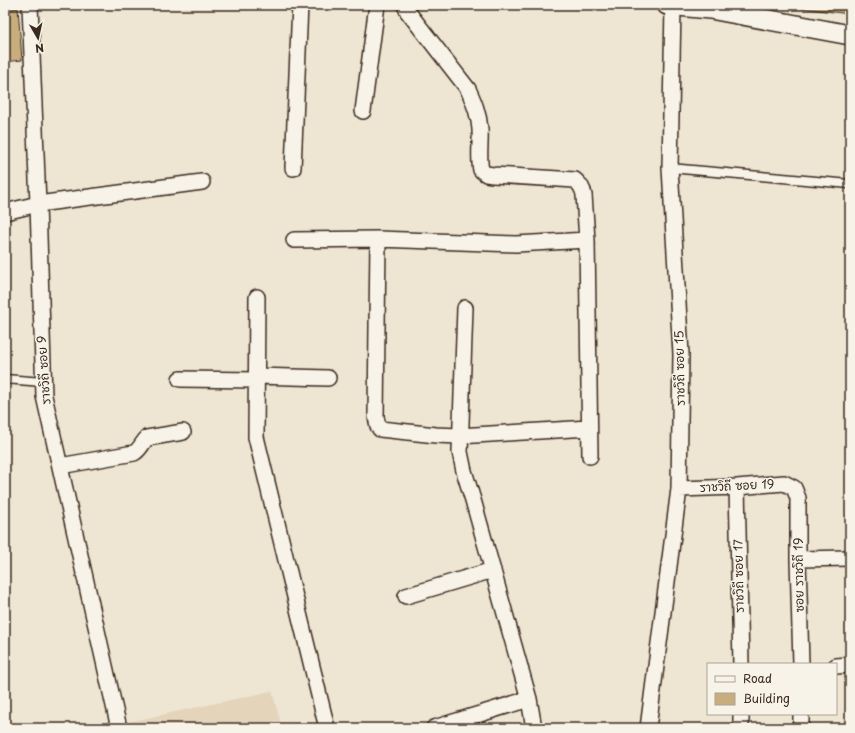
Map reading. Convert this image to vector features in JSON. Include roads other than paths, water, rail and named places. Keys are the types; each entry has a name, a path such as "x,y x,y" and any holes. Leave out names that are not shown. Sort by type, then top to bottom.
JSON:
{"street":[{"name":"ราชวิถี ซอย 9","path":"30,5 44,396 119,728"},
{"path":"293,168 300,5"},
{"path":"363,111 377,5"},
{"path":"405,5 408,12 468,89 475,103 480,129 481,170 486,174 575,180 583,189 587,240 590,456"},
{"path":"670,5 710,7 850,35"},
{"name":"ราชวิถี ซอย 15","path":"648,728 680,489 681,354 670,168 670,5"},
{"path":"5,212 38,204 202,182"},
{"path":"294,240 378,239 516,244 587,240"},
{"path":"378,239 376,417 380,429 459,436 589,428"},
{"path":"257,297 256,437 326,728"},
{"path":"465,308 459,436 460,452 528,699 534,728"},
{"path":"180,379 328,378"},
{"path":"60,466 134,453 138,451 147,438 183,432"},
{"name":"ราชวิถี ซอย 19","path":"680,489 737,487 784,483 794,488"},
{"name":"ราชวิถี ซอย 17","path":"737,487 741,663"},
{"name":"ซอย ราชวิถี 19","path":"794,488 798,498 801,663"},
{"path":"798,559 850,558"},
{"path":"406,596 493,570"},
{"path":"837,666 850,665"},
{"path":"434,728 528,699"},
{"path":"741,715 741,728"},
{"path":"801,715 801,728"}],"lane":[{"path":"670,168 850,184"},
{"path":"5,379 43,382"}]}
